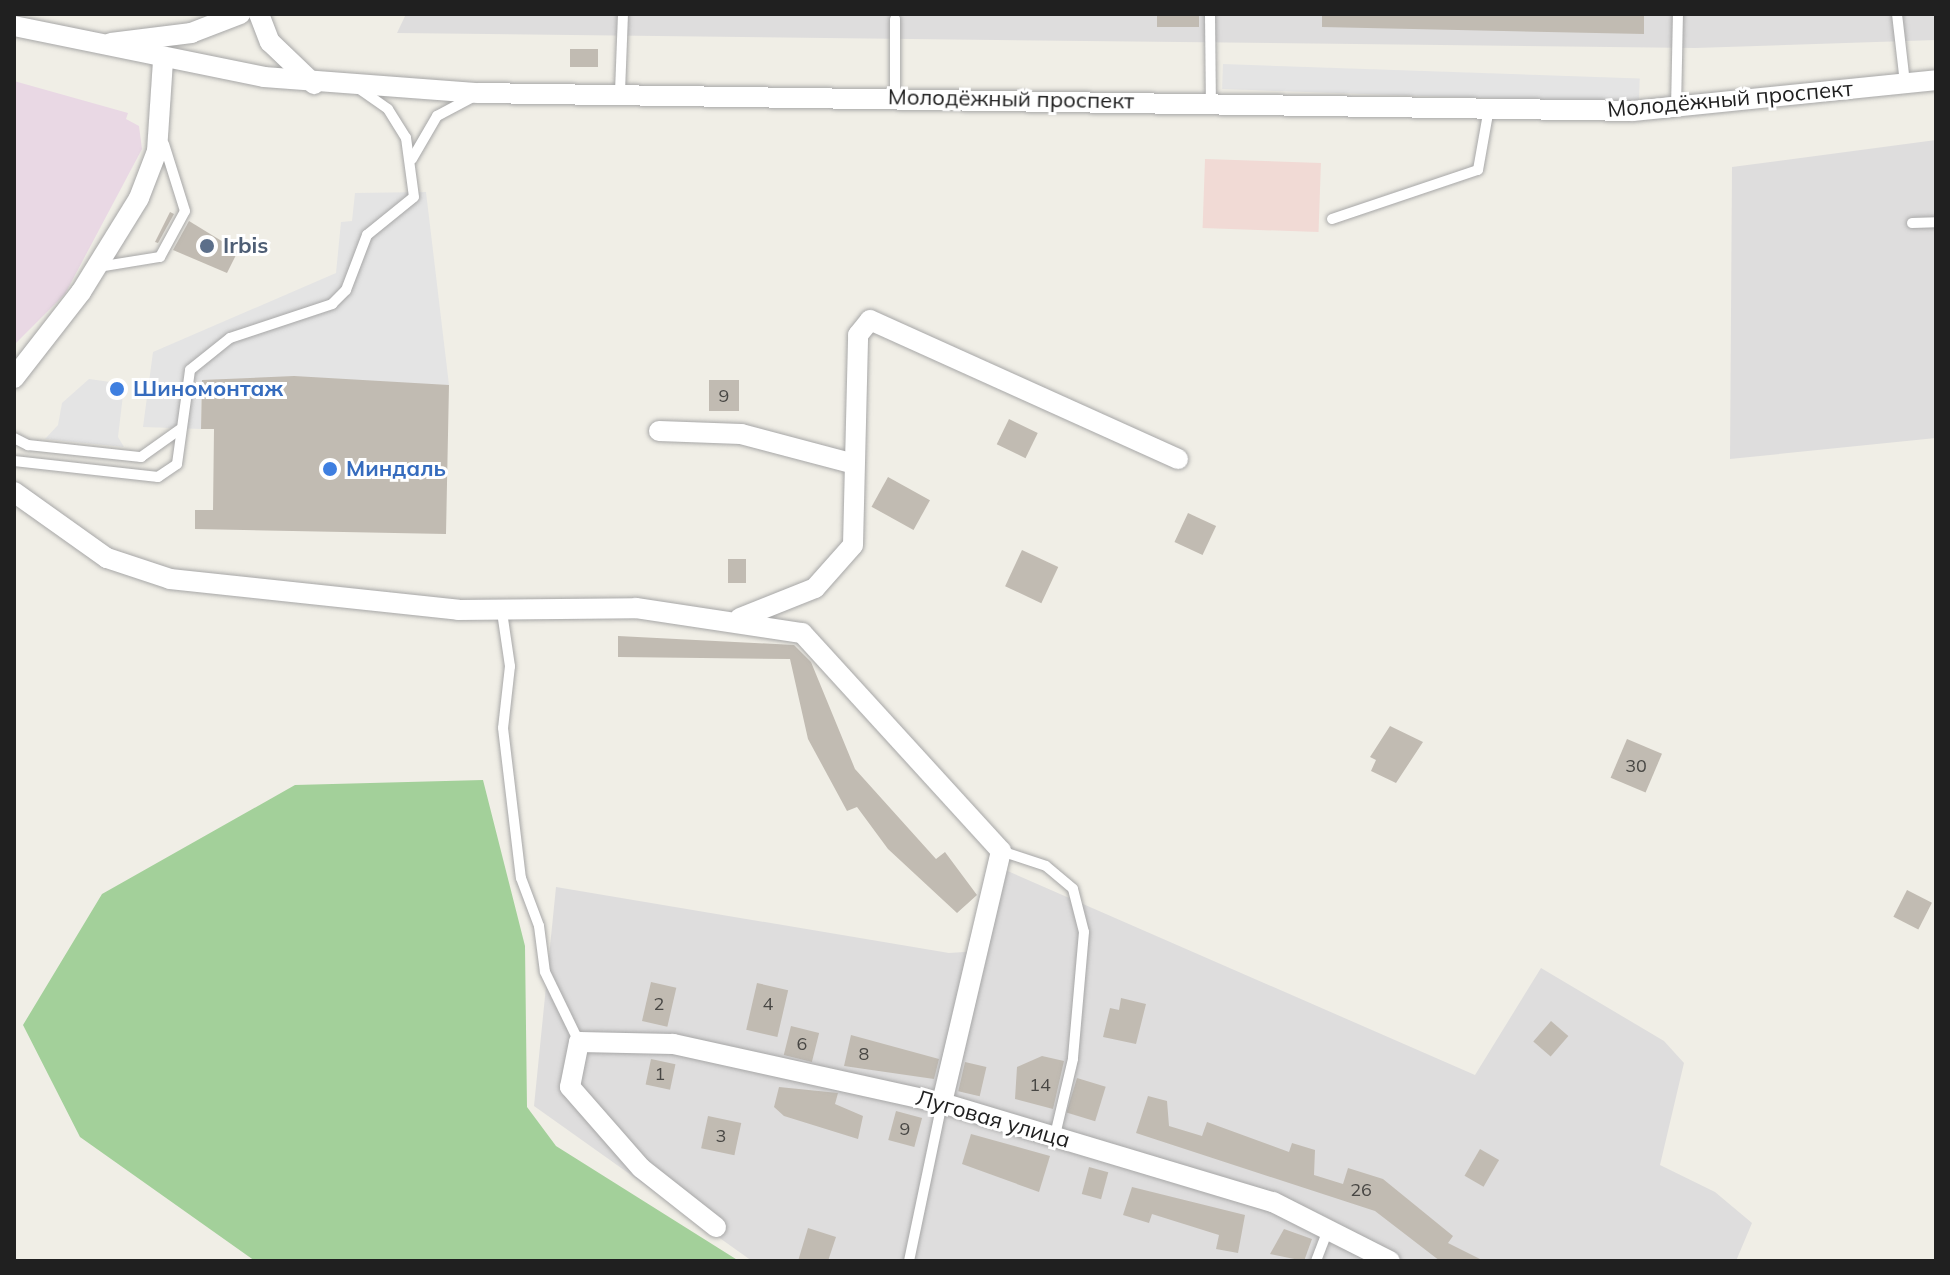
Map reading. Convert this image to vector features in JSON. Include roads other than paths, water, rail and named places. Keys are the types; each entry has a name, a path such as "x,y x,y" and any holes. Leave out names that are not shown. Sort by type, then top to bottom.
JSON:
{"street":[{"path":"87,44 191,33 240,14"},
{"path":"259,14 270,42 314,84"},
{"name":"Молодёжный проспект","path":"14,26 163,61 314,84 478,93 620,92 1489,108 1676,108 1936,80"},
{"path":"14,378 98,267 139,198 161,131 163,61"},
{"path":"740,618 815,588 853,545 851,463 858,335 870,320 1178,459"},
{"path":"659,431 741,434 851,463"},
{"path":"14,492 139,573 502,612 636,608 740,618 802,633 1001,851 942,1103"},
{"path":"579,1042 570,1087 641,1168 716,1227"},
{"name":"Луговая улица","path":"579,1042 673,1044 942,1103 1273,1202 1390,1261"}],"lane":[{"path":"620,92 623,14"},
{"path":"1210,14 1211,103"},
{"path":"1676,108 1678,14"},
{"path":"1897,14 1905,83"},
{"path":"895,19 895,97"},
{"path":"14,461 158,477 177,464 179,430 190,370 230,338 332,304 346,290 367,235 414,197 412,159 388,109 355,86"},
{"path":"412,159 437,116 478,93"},
{"path":"1332,219 1478,170 1489,108"},
{"path":"98,267 160,257 185,211 161,131"},
{"path":"1912,223 1936,222"},
{"path":"14,438 28,445 141,457 179,430"},
{"path":"502,612 510,666 503,728 521,878 539,926 545,972 579,1042"},
{"path":"1001,851 1046,866 1073,889 1084,932 1073,1059 1055,1135"},
{"path":"909,1261 942,1103"},
{"path":"1316,1261 1328,1230"}],"place":[{"name":"Irbis","path":"207,246"},
{"name":"Шиномонтаж","path":"117,389"},
{"name":"Миндаль","path":"330,469"}]}
